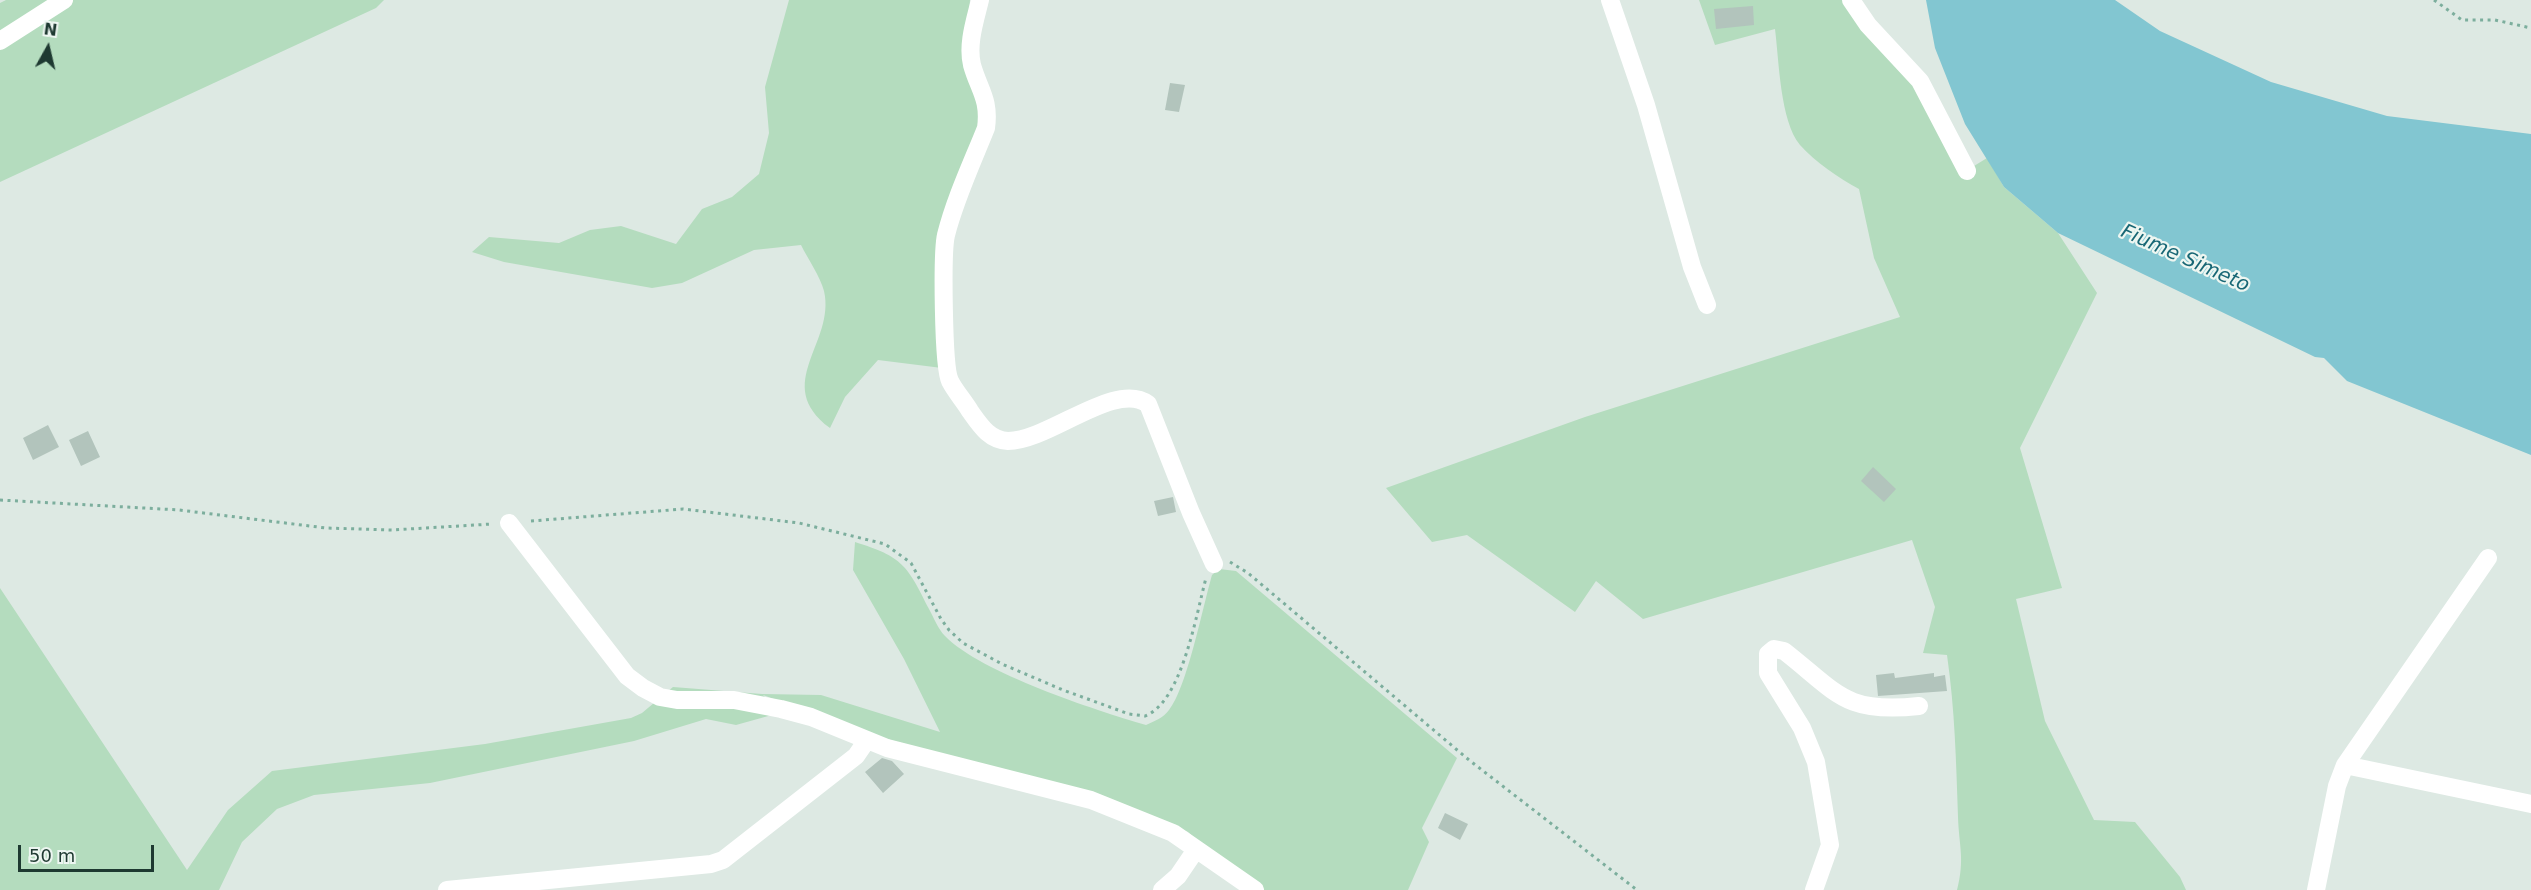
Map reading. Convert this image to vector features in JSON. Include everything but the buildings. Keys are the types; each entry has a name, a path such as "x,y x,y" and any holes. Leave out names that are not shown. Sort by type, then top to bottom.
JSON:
{"street":[{"path":"0,40 64,0"},
{"path":"980,0 970,53 972,66 987,101 988,114 986,128 946,236 945,348 949,380 981,428 994,438 1008,441 1043,432 1117,399 1140,398 1148,405 1214,564"},
{"path":"1610,0 1646,105 1692,267 1707,305"},
{"path":"1851,0 1868,25 1920,81 1967,171"},
{"path":"509,523 627,676 660,697 677,700 734,700 781,709 811,717 887,748 1091,800 1173,833 1255,890"},
{"path":"2316,890 2337,786 2344,765 2488,558"},
{"path":"1814,890 1830,845 1821,785 1816,762 1802,728 1768,673 1768,654 1774,649 1784,651 1847,702 1885,710 1918,706"},
{"path":"447,890 711,864 723,860 856,756 867,740"},
{"path":"2344,765 2531,804"},
{"path":"1162,890 1178,876 1195,850"}],"path":[{"path":"2434,0 2462,20 2495,20 2531,28"},
{"path":"0,500 179,510 326,528 392,530 683,509 799,523 885,544 911,563 941,619 963,643 1002,664 1063,690 1129,714 1145,717 1162,705 1176,686 1208,572 1214,564 1233,562 1469,760 1637,890"}],"green space":[{"path":"6,0 384,0 376,8 0,182 0,3"},
{"path":"789,0 970,0 967,40 983,113 947,217 942,368 878,360 845,397 830,428 813,412 806,395 805,379 822,328 825,310 822,285 801,245 754,250 682,283 652,288 504,262 472,252 489,237 559,243 590,230 621,226 676,244 702,209 732,197 759,174 769,133 765,87"},
{"path":"1699,0 1861,0 1974,166 1987,158 2004,187 2058,233 2097,293 2020,448 2062,588 2016,599 2045,721 2094,820 2135,822 2180,877 2186,890 1957,890 1961,870 1961,853 1950,676 1947,655 1923,653 1935,607 1912,540 1643,619 1596,581 1575,612 1467,535 1432,542 1386,488 1585,417 1900,317 1874,258 1859,189 1835,175 1813,158 1793,134 1784,106 1775,29 1715,45"},
{"path":"855,542 894,558 909,572 940,630 962,650 1040,689 1146,725 1164,715 1176,699 1194,646 1212,575 1219,569 1236,571 1457,758 1422,828 1429,842 1408,890 1261,890 1212,856 1188,832 1096,795 875,736 763,695 779,713 736,725 706,719 634,741 430,783 314,795 277,809 242,842 219,890 0,890 0,588 187,870 228,810 272,771 485,744 631,718 642,713 673,687 762,694 821,695 940,732 904,659 853,570"}],"water":[{"name":"Fiume Simeto","path":"1926,0 2115,0 2160,31 2271,82 2387,116 2531,134 2531,455 2347,381 2324,358 2315,357 2058,233 2004,187 1965,124 1935,48"}]}
